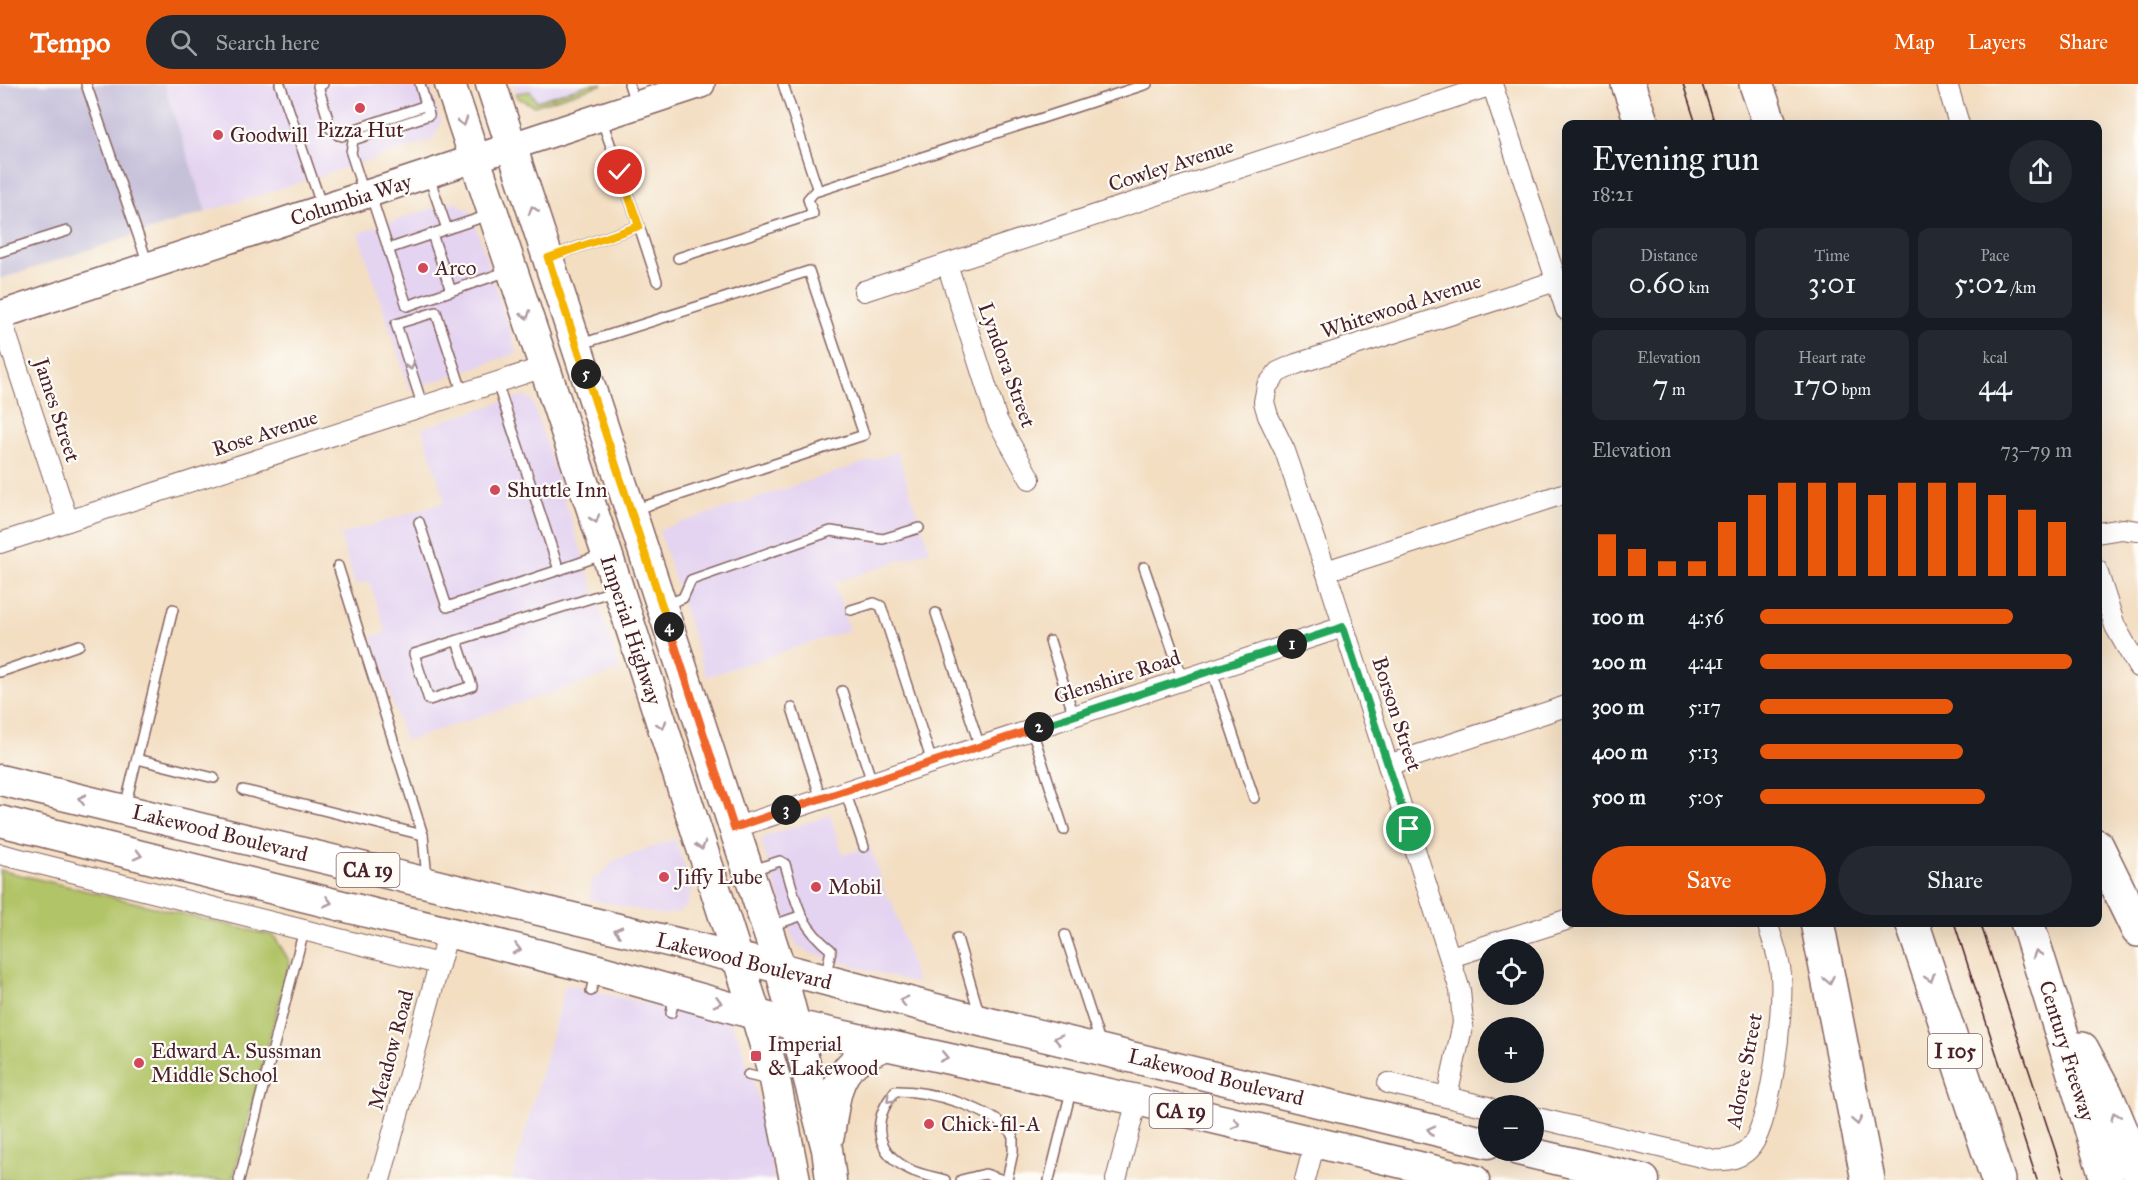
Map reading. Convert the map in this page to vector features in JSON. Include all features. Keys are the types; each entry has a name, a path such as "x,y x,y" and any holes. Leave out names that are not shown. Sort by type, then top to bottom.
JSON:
{"highway":[{"path":"1620,84 1631,120"},
{"path":"1628,84 1641,120"},
{"path":"1756,84 1769,120"},
{"path":"2102,856 2138,930"},
{"path":"1818,927 1868,1180"},
{"name":"I 105","path":"1914,927 1998,1180"},
{"name":"Century Freeway","path":"2029,927 2107,1180"},
{"path":"2047,986 2106,1094 2138,1170"}],"main road":[{"name":"Imperial Highway","path":"450,84 607,554 754,1012 761,1078 786,1147 795,1180"},
{"name":"Imperial Highway","path":"496,85 512,147 780,968 827,1149 831,1180"},
{"name":"Lakewood Boulevard","path":"0,780 736,960 780,968 981,1021 1478,1141"},
{"name":"Lakewood Boulevard","path":"0,821 448,932 594,980 673,1002 754,1012 794,1025 1137,1100 1315,1142 1435,1175 1474,1180"},
{"path":"827,1149 838,1086 846,1072 864,1053 887,1045"},
{"path":"1544,1156 1644,1180"}],"street":[{"name":"Columbia Way","path":"0,315 148,264 429,175 601,117 651,93 701,84"},
{"path":"1947,84 1958,120"},
{"path":"1492,85 1562,298"},
{"name":"Cowley Avenue","path":"864,291 1492,85"},
{"name":"Lyndora Street","path":"947,264 997,420 1030,479"},
{"name":"Whitewood Avenue","path":"1267,386 1278,372 1296,364 1556,280"},
{"name":"James Street","path":"0,315 68,521"},
{"name":"Rose Avenue","path":"0,543 544,367"},
{"name":"Borson Street","path":"1267,386 1264,402 1268,416 1285,451 1326,571 1460,990 1462,1023 1447,1097"},
{"path":"1326,571 1562,494"},
{"path":"2102,532 2122,529 2138,531"},
{"path":"2102,586 2115,626 2138,667"},
{"name":"Glenshire Road","path":"734,828 1343,627"},
{"path":"1388,765 1562,707"},
{"path":"0,854 439,964"},
{"path":"1451,957 1562,921"},
{"name":"Adoree Street","path":"1544,1120 1714,1160 1725,1161 1742,1155 1753,1144 1761,1125 1780,1027 1781,975 1768,927"},
{"name":"Meadow Road","path":"380,1180 448,932"},
{"path":"1388,1083 1478,1105"},
{"path":"1116,1180 1137,1100"},
{"path":"1305,1180 1315,1142"}],"lane":[{"path":"86,84 148,264"},
{"path":"280,84 323,209"},
{"path":"323,84 318,86 332,129 338,135 353,140 429,115 420,84"},
{"path":"783,84 818,189"},
{"path":"818,189 818,191 830,188 1147,84"},
{"path":"338,135 427,105"},
{"path":"601,117 657,281"},
{"path":"353,140 351,153 407,306 511,270"},
{"path":"429,175 447,229"},
{"path":"678,258 813,214 808,199 818,189"},
{"path":"388,249 493,213"},
{"path":"548,258 639,226"},
{"path":"0,252 67,231"},
{"path":"432,234 451,291"},
{"path":"577,345 809,271 864,435 631,510"},
{"path":"423,407 396,324 436,312 463,394"},
{"path":"497,383 559,570"},
{"path":"419,522 447,606 607,554"},
{"path":"662,606 683,598 691,580 831,531 883,540 919,528"},
{"path":"338,567 423,835 427,884"},
{"path":"1144,567 1183,680"},
{"path":"457,641 472,686 429,700 414,654 618,590"},
{"path":"851,610 874,603 881,606 932,762"},
{"path":"125,809 173,609"},
{"path":"549,612 552,623"},
{"path":"936,613 980,747"},
{"path":"1050,641 1074,716"},
{"path":"0,672 79,645"},
{"path":"1212,671 1254,798"},
{"path":"842,691 872,782"},
{"path":"792,708 821,799"},
{"path":"1032,730 1064,830"},
{"path":"137,759 214,778"},
{"path":"243,790 423,835"},
{"path":"845,791 864,847"},
{"path":"749,872 780,861 785,864 800,916 812,935 831,950 825,980"},
{"path":"767,927 800,916"},
{"path":"239,1180 304,929"},
{"path":"1065,935 1103,1050"},
{"path":"957,938 981,1021"},
{"path":"1049,1180 1072,1086"},
{"path":"945,1180 913,1176 886,1150 879,1134 883,1107 895,1091 909,1091 938,1097 1002,1121 1013,1134 1013,1152 1005,1180 985,1174 965,1177 961,1180"}],"shaded area":[{"path":"0,84 164,84 206,212 0,279"},
{"path":"164,84 429,84 441,122 433,140 206,212"},
{"path":"513,84 603,84 534,106 518,98"},
{"path":"452,201 471,211 517,353 410,390 358,233"},
{"path":"523,395 532,400 620,670 405,741 372,637 386,632 369,581 355,585 340,535 445,502 422,428"},
{"path":"897,452 930,550 834,583 849,630 706,677 659,530"},
{"path":"830,815 843,855 870,846 888,900 891,899 917,984 813,954 798,946 793,940 761,841 763,837"},
{"path":"675,839 692,887 688,904 679,912 661,915 590,899 592,879 601,876 601,872 607,870 609,864"},
{"path":"566,984 697,1016 728,1020 738,1036 754,1084 767,1133 774,1180 512,1180"}],"green space":[{"path":"590,84 603,84 534,106 518,98 516,93 530,91 537,101"},
{"name":"Edward A. Sussman Middle School","path":"0,870 274,936 290,962 232,1180 0,1180"}],"tram line":[{"path":"1683,84 1695,120"},
{"path":"1702,84 1714,120"},
{"path":"1956,927 2037,1180"},
{"path":"1982,927 2065,1180"}],"place":[{"name":"Pizza Hut","path":"360,108"},
{"name":"Goodwill","path":"218,135"},
{"name":"Arco","path":"423,268"},
{"name":"Shuttle Inn","path":"495,490"},
{"name":"Jiffy Lube","path":"664,877"},
{"name":"Mobil","path":"816,887"},
{"name":"Imperial & Lakewood","path":"756,1056"},
{"name":"Edward A. Sussman Middle School","path":"139,1063"},
{"name":"Chick-fil-A","path":"929,1124"}],"route":[{"path":"620,172 639,226 548,258 734,828 1343,627 1409,829"}]}
